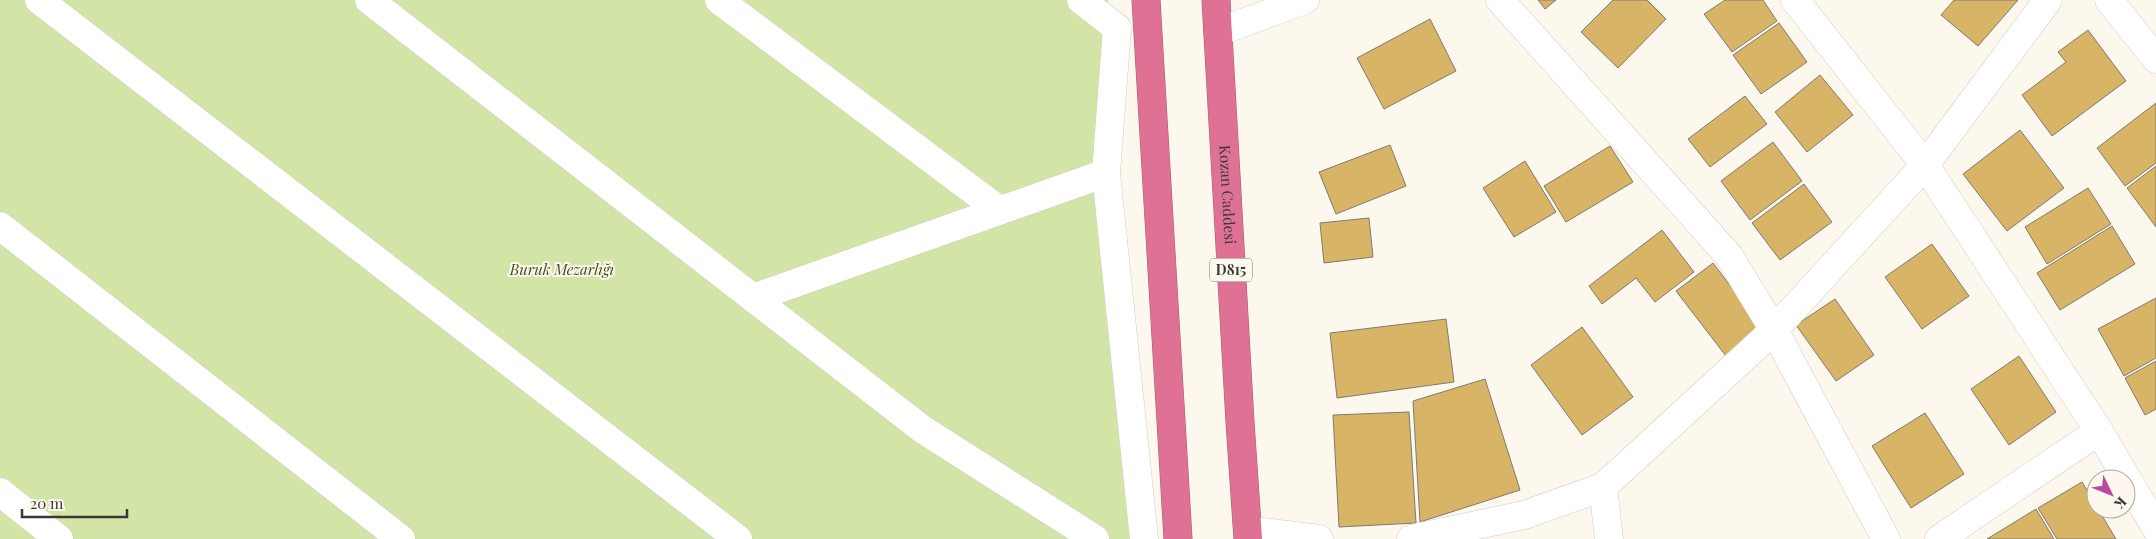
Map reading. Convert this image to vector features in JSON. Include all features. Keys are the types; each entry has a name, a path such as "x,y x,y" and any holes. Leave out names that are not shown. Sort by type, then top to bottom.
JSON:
{"highway":[{"path":"1146,0 1178,539"},
{"name":"Kozan Caddesi","path":"1216,0 1248,535"}],"street":[{"path":"39,0 738,539"},
{"path":"369,0 922,429 1095,539"},
{"path":"719,0 999,210"},
{"path":"1081,0 1117,28 1106,173 1144,539"},
{"path":"1218,32 1305,0"},
{"path":"1500,0 1729,256 1774,330 1886,539"},
{"path":"1795,0 1924,165 2099,430 2156,528"},
{"path":"1412,539 1524,515 1603,487 1774,330 1924,165 2048,0"},
{"path":"2109,0 2156,59"},
{"path":"753,298 1106,173"},
{"path":"0,226 401,539"},
{"path":"1939,539 2099,430"},
{"path":"1603,487 1609,539"},
{"path":"0,492 59,539"},
{"path":"1248,535 1320,539"}],"green space":[{"name":"Buruk Mezarlığı","path":"0,0 1108,0 1141,539 0,539"}],"building":[{"path":"1538,0 1556,0 1545,9"},
{"path":"1613,0 1647,0 1666,19 1618,68 1581,32"},
{"path":"1725,0 1763,0 1777,21 1732,52 1704,14"},
{"path":"1954,0 2018,0 1978,46 1941,15"},
{"path":"1430,19 1456,71 1384,109 1357,58"},
{"path":"1779,23 1807,62 1761,94 1733,55"},
{"path":"2088,30 2126,81 2052,136 2022,95 2066,62 2058,52"},
{"path":"1820,75 1853,115 1807,152 1775,112"},
{"path":"1745,96 1767,124 1710,167 1688,139"},
{"path":"2156,103 2156,163 2125,186 2097,148"},
{"path":"2020,130 2064,188 2007,231 1963,174"},
{"path":"1773,142 1802,181 1750,220 1721,181"},
{"path":"1390,145 1406,186 1336,214 1319,172"},
{"path":"1610,146 1633,182 1566,222 1544,186"},
{"path":"1525,161 1556,212 1514,237 1483,188"},
{"path":"2156,166 2156,227 2127,188"},
{"path":"1804,184 1832,222 1780,260 1752,223"},
{"path":"2088,188 2111,224 2047,264 2025,227"},
{"path":"1369,218 1373,257 1324,263 1320,223"},
{"path":"2112,226 2135,264 2060,310 2037,273"},
{"path":"1662,230 1694,272 1655,302 1636,278 1602,304 1589,286"},
{"path":"1932,244 1969,296 1922,329 1885,277"},
{"path":"1713,263 1762,328 1726,356 1676,291"},
{"path":"2156,298 2156,358 2124,376 2098,329"},
{"path":"1835,299 1874,355 1836,381 1796,325"},
{"path":"1446,319 1454,382 1337,398 1330,333"},
{"path":"1582,327 1633,397 1582,435 1531,365"},
{"path":"2019,356 2056,412 2009,445 1971,389"},
{"path":"2156,361 2156,409 2145,415 2125,378"},
{"path":"1485,379 1520,490 1420,522 1413,401"},
{"path":"1409,412 1416,523 1339,527 1333,415"},
{"path":"1925,413 1964,474 1911,508 1872,446"},
{"path":"2082,482 2086,489 2086,519 2104,519 2116,539 2057,539 2038,508"},
{"path":"2036,509 2054,539 1987,539"}]}
